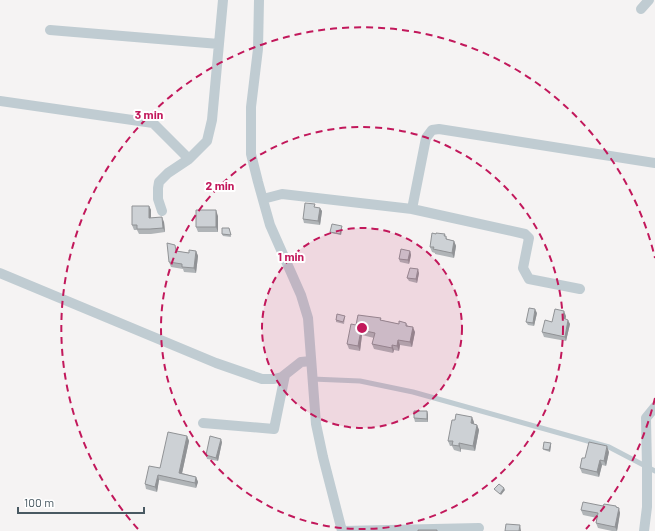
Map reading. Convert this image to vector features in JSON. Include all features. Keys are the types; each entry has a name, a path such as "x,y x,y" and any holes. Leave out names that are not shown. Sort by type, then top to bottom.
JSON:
{"street":[{"path":"162,211 158,199 159,182 168,173 189,158 207,141 212,120 223,0"},
{"path":"259,0 258,49 251,107 251,154 270,224 301,295 308,318 316,424 342,531 479,528"},
{"path":"641,9 649,0"},
{"path":"50,30 219,44"},
{"path":"0,101 153,123 189,158"},
{"path":"412,209 426,138 432,130 439,129 655,163"},
{"path":"263,199 282,194 412,209 525,234 529,238 523,268 529,279 580,289"},
{"path":"0,273 216,363 262,378 274,379 282,377 301,362 311,360"},
{"path":"203,423 274,429 285,375"},
{"path":"644,531 651,469 646,418 655,407"}],"lane":[{"path":"312,379 360,381 413,392 609,447 651,469"}],"building":[{"path":"305,203 315,204 314,207 320,208 318,221 303,219"},
{"path":"132,206 149,206 149,218 162,217 163,228 137,229 137,225 132,225"},
{"path":"196,210 216,210 216,227 196,227"},
{"path":"332,224 342,226 340,234 330,232"},
{"path":"222,228 229,228 231,235 222,234"},
{"path":"432,233 445,234 444,236 446,236 446,239 454,241 452,253 430,247"},
{"path":"167,243 175,245 176,251 189,253 189,250 196,251 194,268 182,267 182,264 169,262"},
{"path":"401,249 410,251 408,260 399,259"},
{"path":"410,268 418,269 416,279 407,278"},
{"path":"529,308 535,309 533,323 526,322"},
{"path":"555,309 564,311 563,318 568,320 565,337 542,332 545,320 552,322"},
{"path":"337,314 345,316 343,322 336,320"},
{"path":"358,315 381,318 380,320 399,324 399,321 406,323 406,326 413,327 410,342 398,340 397,346 392,345 392,348 372,344 375,333 361,330 358,346 347,344 351,324 356,325"},
{"path":"414,411 427,411 427,419 414,418"},
{"path":"456,414 472,417 471,423 477,425 473,446 459,443 459,446 452,445 453,441 448,441 452,420 455,420"},
{"path":"168,432 187,436 179,473 196,477 195,483 158,475 155,487 145,484 149,466 160,468"},
{"path":"210,436 221,439 216,458 206,455"},
{"path":"544,442 551,443 549,450 543,449"},
{"path":"589,442 607,446 604,461 600,460 597,472 580,468 582,458 585,458"},
{"path":"499,484 504,488 500,494 494,489"},
{"path":"583,502 603,506 604,504 616,506 619,508 615,527 596,523 598,513 581,510"},
{"path":"506,524 520,525 519,531 505,531"},
{"path":"437,530 437,531 418,531"}]}
